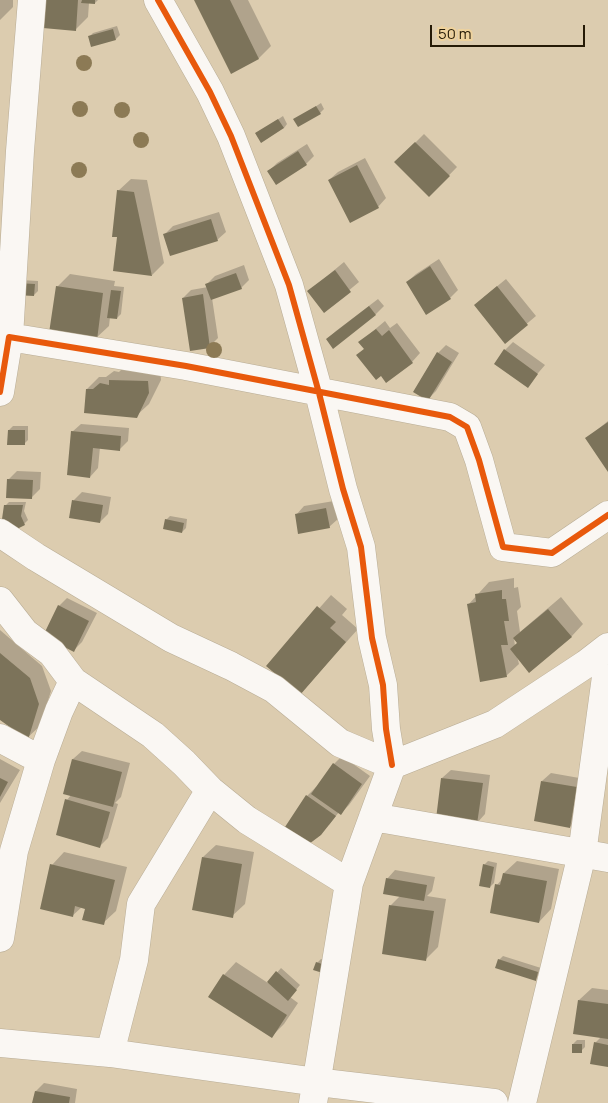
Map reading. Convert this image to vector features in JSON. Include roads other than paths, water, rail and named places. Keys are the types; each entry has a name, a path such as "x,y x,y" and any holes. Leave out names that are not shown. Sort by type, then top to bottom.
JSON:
{"street":[{"path":"0,392 32,0"},
{"path":"158,0 210,92 230,136 289,285 343,489 361,547 372,638 383,685 386,729 392,764 349,883 315,1092"},
{"path":"5,337 186,366 450,417 467,428 479,460 504,547 552,553 608,515"},
{"path":"0,533 36,557 171,638 231,666 274,689 340,743 392,764 495,724 586,664 608,647"},
{"path":"0,601 25,633 52,653 73,681 153,735 210,790 247,820 349,883"},
{"path":"522,1103 595,856 608,662"},
{"path":"0,938 7,849 59,711 73,681"},
{"path":"0,738 41,760"},
{"path":"110,1053 134,960 141,904 210,790"},
{"path":"373,817 595,856"},
{"path":"0,1043 110,1053 315,1092 494,1103"}]}
